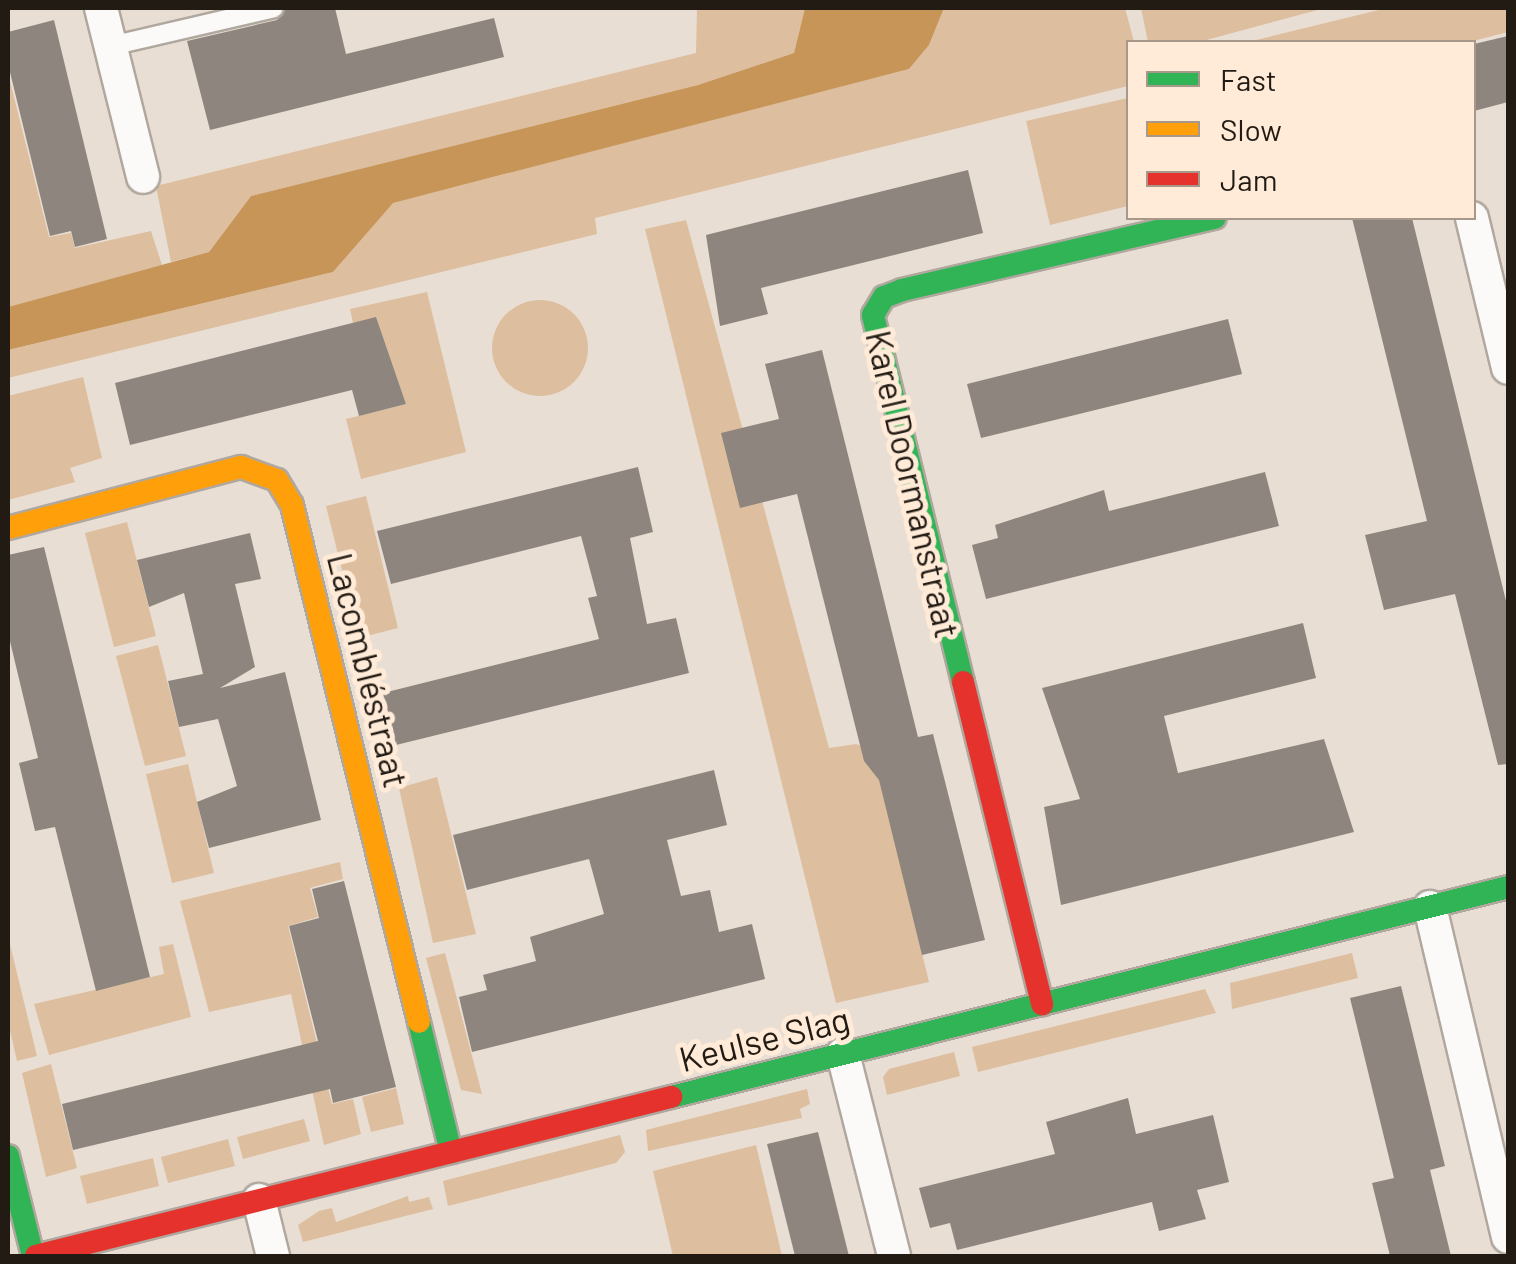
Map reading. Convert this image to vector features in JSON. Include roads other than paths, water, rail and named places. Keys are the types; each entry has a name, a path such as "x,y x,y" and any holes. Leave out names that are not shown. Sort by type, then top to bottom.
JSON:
{"street":[{"path":"102,8 143,177"},
{"name":"Karel Doormanstraat","path":"1042,1004 873,315 884,298 902,290 1205,220"},
{"path":"1472,220 1508,368"},
{"name":"Lacombléstraat","path":"8,528 241,467 277,480 292,505 451,1152"},
{"name":"Keulse Slag","path":"26,1250 259,1200 1508,887"},
{"path":"1430,906 1508,1237"},
{"path":"843,1054 894,1256"},
{"path":"8,1156 26,1250"},
{"path":"259,1200 273,1256"}],"lane":[{"path":"111,46 274,8"}]}
